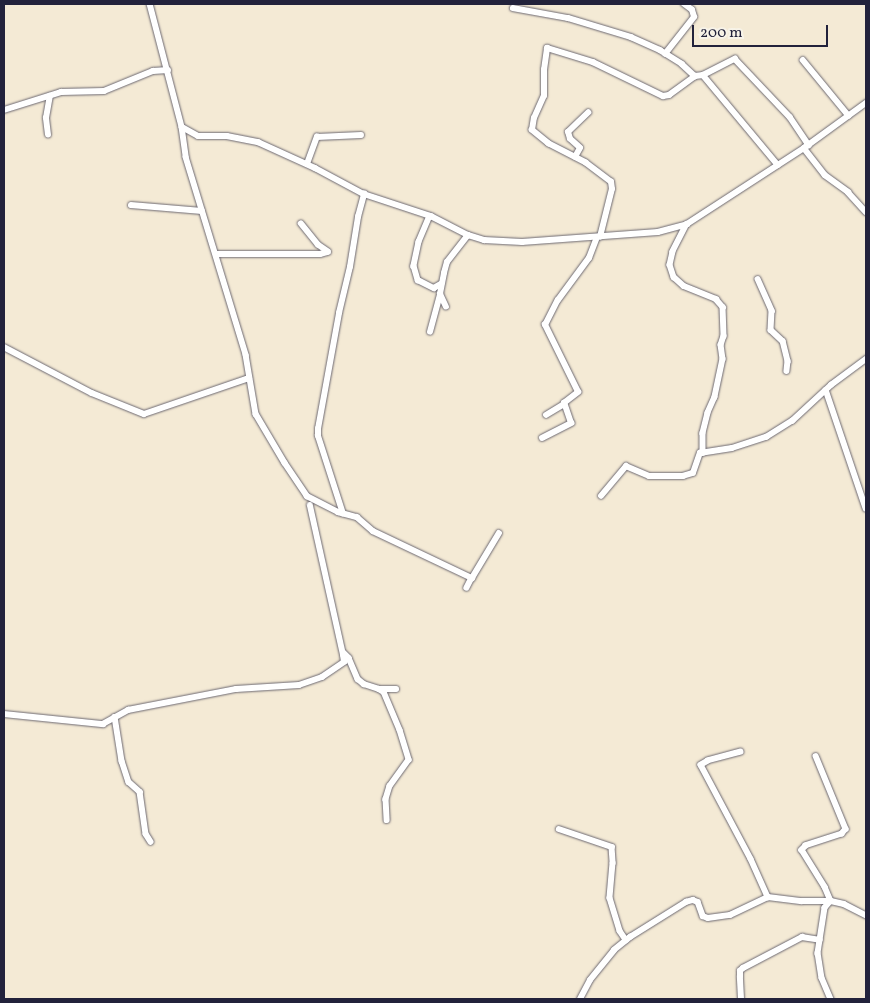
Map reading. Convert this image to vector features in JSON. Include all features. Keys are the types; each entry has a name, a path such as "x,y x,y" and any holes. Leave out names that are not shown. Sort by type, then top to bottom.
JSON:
{"street":[{"path":"150,4 182,127 186,157 246,355 256,414 308,496 342,514 357,517 373,531 472,578"},
{"path":"665,54 694,17 692,10 684,4"},
{"path":"513,8 568,18 631,37 682,64 695,76"},
{"path":"546,415 577,394 577,390 545,325 558,300 589,258 599,237 613,185 596,170 575,156 549,144 532,130 534,118 544,96 544,70 547,48 593,62 664,96 669,95 695,76 703,75 735,59 790,117 825,175 848,192 866,212"},
{"path":"803,60 849,116"},
{"path":"4,110 66,91 104,91 153,71 168,70"},
{"path":"703,75 778,165"},
{"path":"48,135 46,118 50,96"},
{"path":"182,127 198,136 227,136 258,142 307,164 364,194 430,216 468,235 484,240 522,242 658,232 687,224 807,147 866,104"},
{"path":"575,156 580,148 570,139 568,132 588,112"},
{"path":"307,164 317,137 361,135"},
{"path":"342,514 318,436 318,429 339,313 364,194"},
{"path":"131,205 202,210"},
{"path":"430,216 419,242 414,266 418,280 434,288 441,284"},
{"path":"216,254 320,254 328,252 318,246 301,224"},
{"path":"687,224 673,252 670,265 674,277 684,286 716,299 723,307 724,336 721,345 723,359 715,396 703,433 703,453"},
{"path":"430,332 447,262 468,235"},
{"path":"758,280 772,311 771,330 783,341 788,361 787,372"},
{"path":"440,294 446,306"},
{"path":"4,347 92,393 144,414 249,378"},
{"path":"602,496 626,466 649,476 684,476 693,474 697,458 703,453 732,448 766,437 792,421 826,390 866,359"},
{"path":"826,390 866,508"},
{"path":"542,438 571,423 564,404"},
{"path":"4,714 103,724 128,710 236,689 298,685 322,677 344,662 310,506"},
{"path":"467,588 500,533"},
{"path":"343,655 344,652 349,658 358,680 384,692 400,730 409,760 390,786 386,799 386,820"},
{"path":"379,689 396,688"},
{"path":"115,717 124,768 129,782 140,792 146,834 151,842"},
{"path":"741,752 708,760 701,765 751,859 768,897"},
{"path":"816,756 846,829 837,836 802,847 802,850 825,887 831,901"},
{"path":"559,829 612,847 613,863 610,898 620,931 626,940"},
{"path":"580,999 601,965 626,940 686,902 693,900 698,902 703,916 716,918 741,911 762,898 768,897 802,902 831,901 844,904 866,915"},
{"path":"831,901 825,908 820,940 820,970 831,999"},
{"path":"741,999 740,971 743,968 802,937 820,940"}]}
